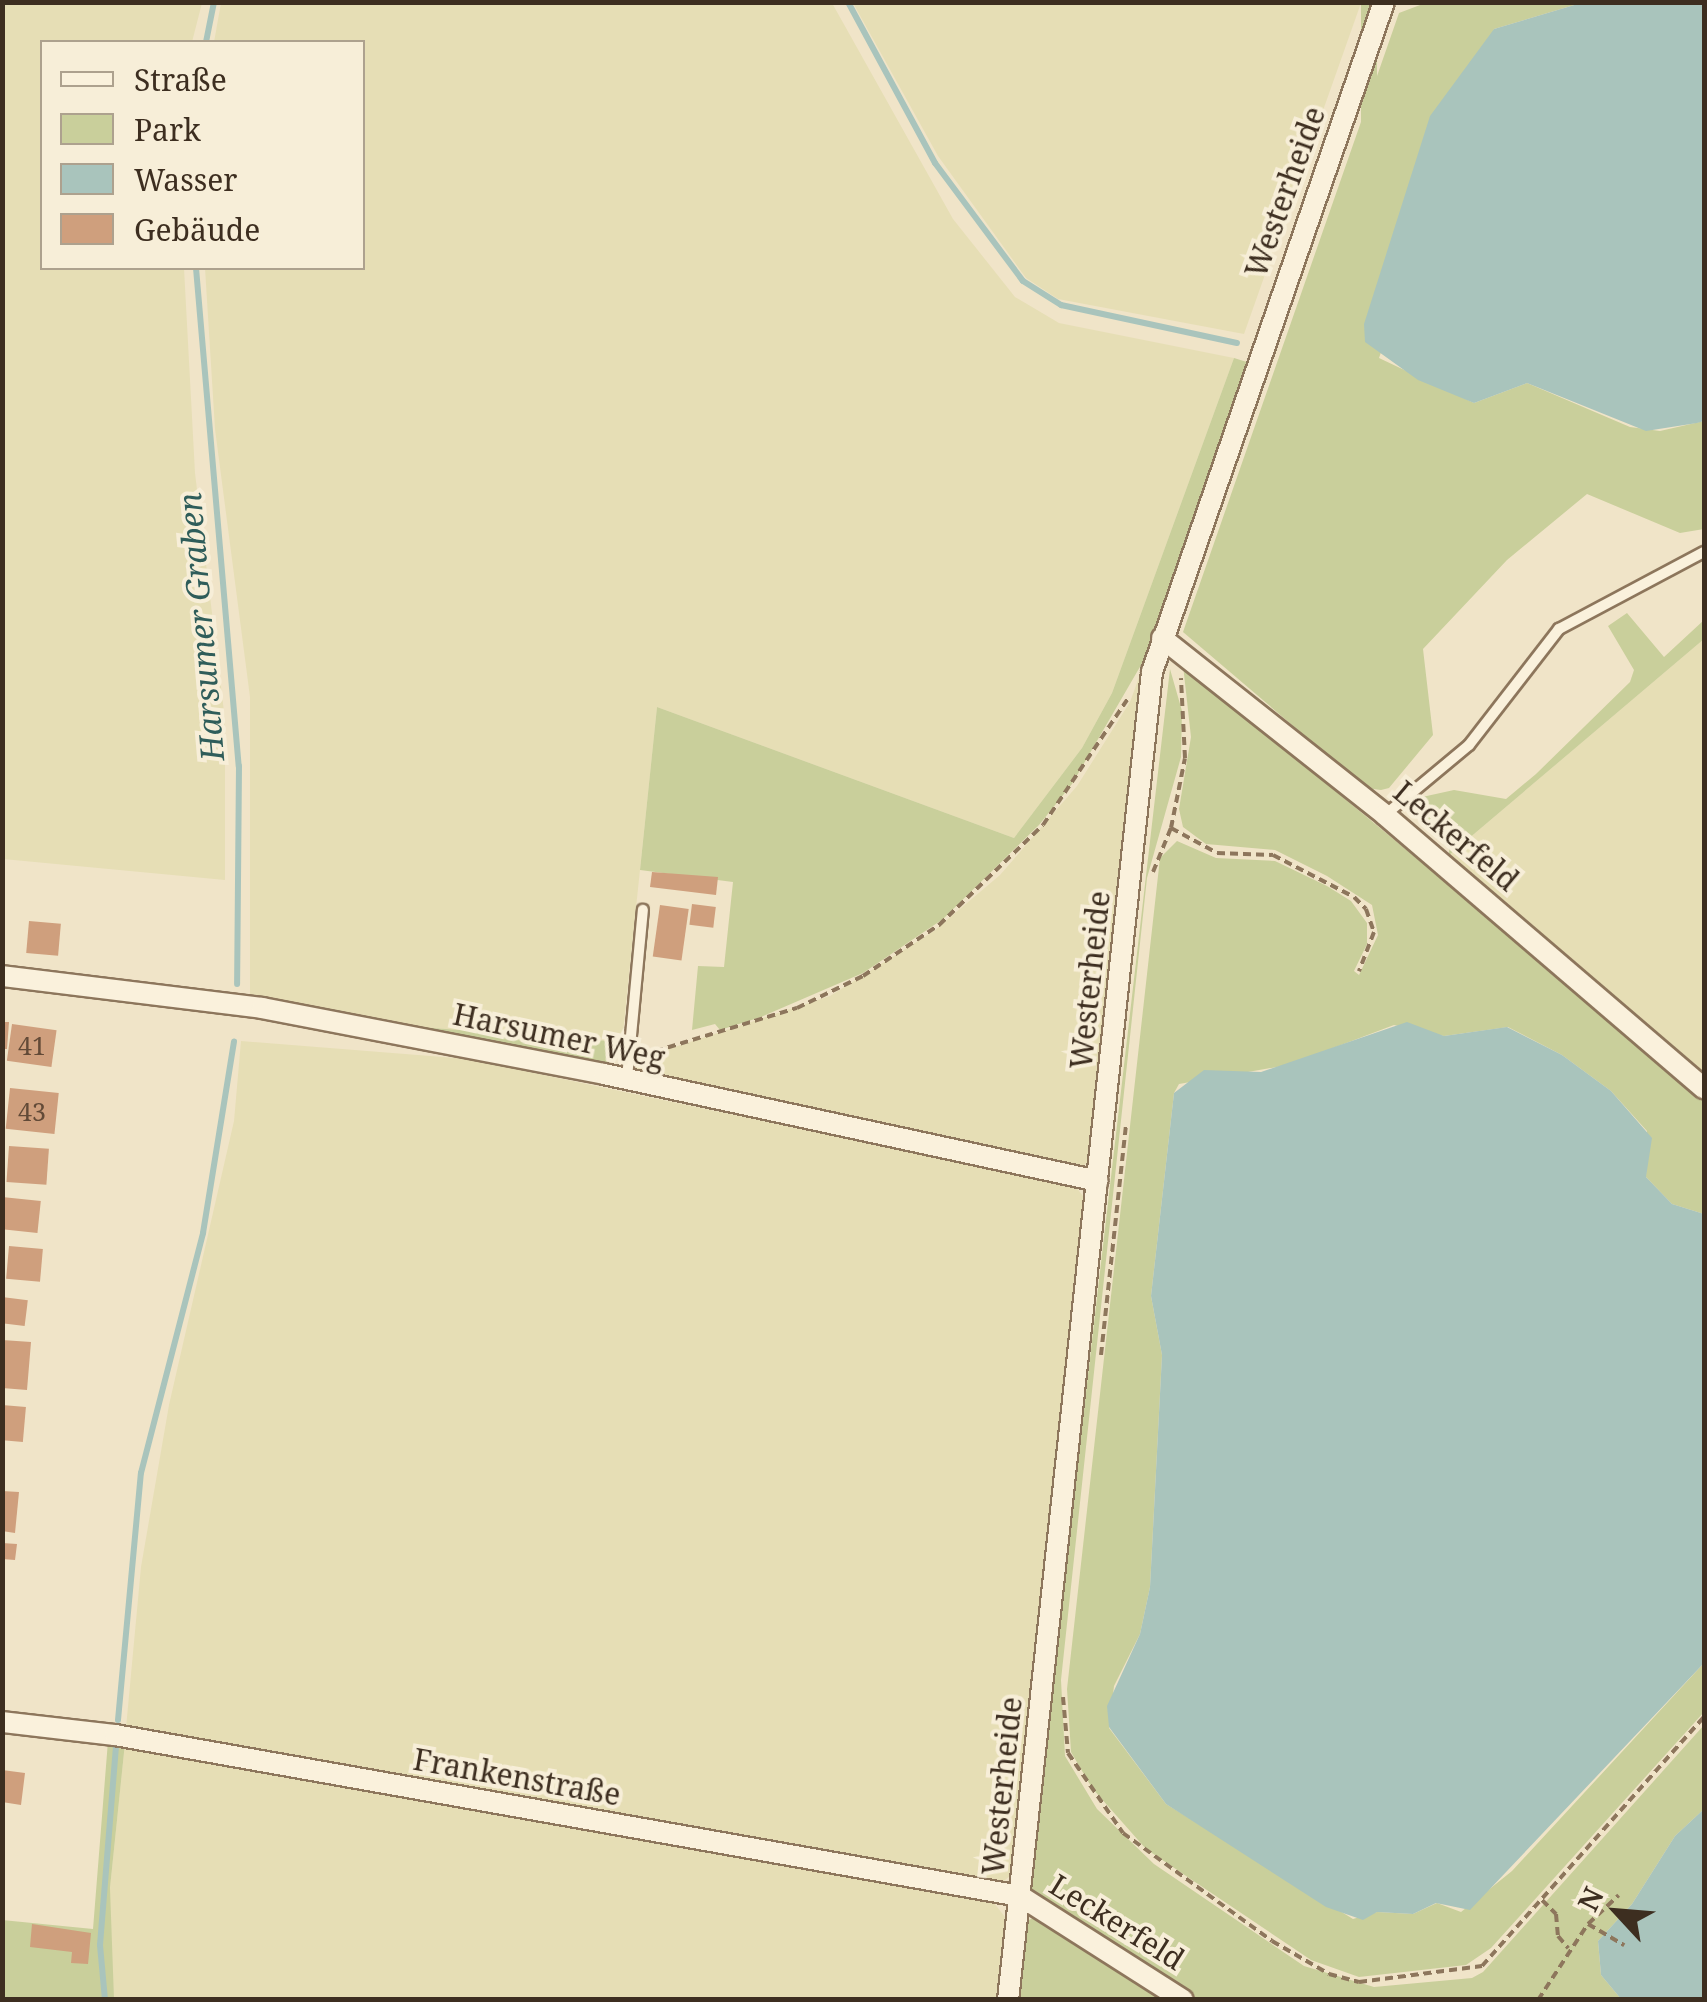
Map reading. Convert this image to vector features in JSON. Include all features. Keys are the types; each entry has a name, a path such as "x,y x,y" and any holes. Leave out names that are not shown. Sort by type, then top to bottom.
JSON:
{"street":[{"name":"Westerheide","path":"1008,2000 1152,672 1172,643 1384,2"},
{"name":"Leckerfeld","path":"1172,643 1385,815 1704,1088"},
{"name":"Harsumer Weg","path":"2,976 262,1008 626,1069 1098,1180"},
{"name":"Frankenstraße","path":"2,1722 115,1735 1020,1896"},
{"name":"Leckerfeld","path":"1020,1896 1183,2000"}],"lane":[{"path":"1385,815 1468,745 1559,629 1704,552"},
{"path":"626,1069 642,910"}],"path":[{"path":"1151,882 1171,828 1187,735 1172,643"},
{"path":"626,1069 797,1008 864,976 939,925 1043,825 1084,770 1116,711 1152,672"},
{"path":"1171,828 1218,852 1273,855 1354,897 1373,921 1359,970"},
{"path":"1098,1374 1126,1120"},
{"path":"1064,1694 1068,1753 1124,1833 1329,1974 1376,1982 1471,1971 1542,1900 1704,1717"},
{"path":"1538,2000 1588,1924 1620,1895"},
{"path":"1542,1900 1556,1914 1558,1936 1569,1950"},
{"path":"1588,1924 1624,1945"},
{"path":"1470,2000 1484,2000"}],"shaded area":[{"path":"2,3 202,3 193,40 40,40 40,270 184,270 195,473 225,720 225,880 3,859"},
{"path":"221,3 832,3 953,219 1015,297 1059,323 1234,358 1112,693 1082,748 1014,838 657,707 622,1042 379,1024 250,997 250,697 215,429 205,270 365,270 365,40 214,40"},
{"path":"853,3 1361,3 1244,334 1058,299 1026,278 938,156"},
{"path":"1704,639 1704,1072 1448,856"},
{"path":"1148,653 1090,1160 1078,1170 635,1069 633,1061 641,1058 830,996 934,931 1000,875 1077,786 1130,702"},
{"path":"241,1041 468,1059 1076,1187 1086,1200 1010,1876 995,1888 126,1728 141,1567 169,1405 234,1121"},
{"path":"125,1743 994,1903 1005,1917 996,1999 114,2000 108,1964 110,1888"}],"green space":[{"path":"1428,2 1581,3 1494,29 1379,358 1474,403 1527,383 1630,427 1660,431 1704,421 1704,529 1680,533 1587,494 1507,560 1423,649 1433,735 1389,788 1381,790 1366,788 1183,632 1399,13"},
{"path":"1361,3 1377,3 1377,354 1361,354"},
{"path":"1234,358 1250,363 1148,653 1072,784 1039,825 943,919 863,973 761,1017 720,1030 715,1024 692,1030 698,966 724,967 733,882 640,870 657,707 1014,838 1082,748 1112,693"},
{"path":"1627,613 1664,657 1704,620 1704,639 1448,856 1450,847 1409,805 1413,799 1454,790 1506,799 1536,774 1630,682 1634,670 1608,626"},
{"path":"1183,665 1704,1096 1704,1214 1672,1204 1646,1177 1647,1131 1611,1091 1562,1055 1508,1027 1444,1036 1394,1025 1288,1065 1179,1084 1174,1093 1151,1296 1162,1355 1150,1587 1140,1634 1114,1686 1109,1728 1166,1804 1353,1919 1377,1912 1413,1914 1437,1903 1461,1912 1512,1871 1704,1663 1704,1712 1491,1948 1466,1965 1359,1977 1311,1960 1146,1849 1092,1788 1071,1752 1067,1689 1160,858 1177,841 1216,858 1275,861 1327,886 1351,901 1367,923 1367,944 1354,971 1359,975 1378,935 1372,905 1327,876 1275,850 1206,844 1183,827 1179,809 1191,737"},
{"path":"1170,669 1182,711 1181,757 1147,878 1061,1680 1065,1756 1097,1809 1154,1864 1304,1966 1374,1987 1472,1978 1483,1972 1704,1725 1704,1809 1675,1836 1632,1904 1598,1941 1601,1975 1621,1999 1195,1999 1028,1892"},
{"path":"379,1024 622,1042 617,1055 602,1065"},
{"path":"108,1741 125,1743 110,1888 114,1999 3,1999 2,1920 93,1929"},
{"path":"1036,1917 1165,2000 1015,2000 1024,1922"}],"water":[{"path":"1581,3 1704,3 1704,421 1697,423 1646,431 1527,383 1474,403 1418,380 1365,342 1364,324 1430,116 1494,29"},
{"path":"1407,1022 1444,1036 1507,1027 1562,1055 1611,1091 1652,1138 1646,1177 1672,1204 1704,1214 1704,1663 1470,1910 1436,1903 1413,1914 1377,1912 1363,1920 1326,1907 1166,1804 1109,1727 1107,1706 1140,1634 1150,1587 1162,1355 1151,1296 1174,1093 1204,1070 1261,1072"},
{"path":"1704,1809 1704,1999 1621,1999 1601,1975 1598,1941 1632,1904 1675,1836"}],"building":[{"path":"652,872 718,877 716,895 650,887"},
{"path":"692,904 716,907 713,928 689,925"},
{"path":"660,905 689,909 681,961 653,956"},
{"path":"29,921 61,924 58,956 26,953"},
{"path":"2,1022 9,1022 7,1049 2,1049"},
{"path":"12,1024 57,1030 51,1067 7,1061"},
{"path":"10,1088 59,1093 54,1134 6,1129"},
{"path":"9,1146 49,1149 46,1185 6,1182"},
{"path":"2,1197 41,1201 37,1233 2,1229"},
{"path":"9,1246 43,1249 40,1282 6,1279"},
{"path":"2,1297 28,1300 25,1326 2,1323"},
{"path":"2,1340 31,1342 27,1390 2,1388"},
{"path":"2,1405 26,1407 23,1442 2,1440"},
{"path":"2,1491 19,1492 15,1533 2,1531"},
{"path":"2,1543 17,1544 15,1560 2,1559"},
{"path":"2,1770 25,1773 21,1805 2,1802"},
{"path":"32,1924 91,1933 88,1964 71,1963 72,1952 30,1947"}],"waterway":[{"name":"Harsumer Graben","path":"206,40 214,2"},
{"path":"848,2 935,163 1023,281 1061,305 1237,343"},
{"name":"Harsumer Graben","path":"196,270 239,766 237,984"},
{"name":"Harsumer Graben","path":"118,1720 141,1473 203,1233 234,1041"},
{"name":"Harsumer Graben","path":"105,2000 100,1945 116,1748"}]}
